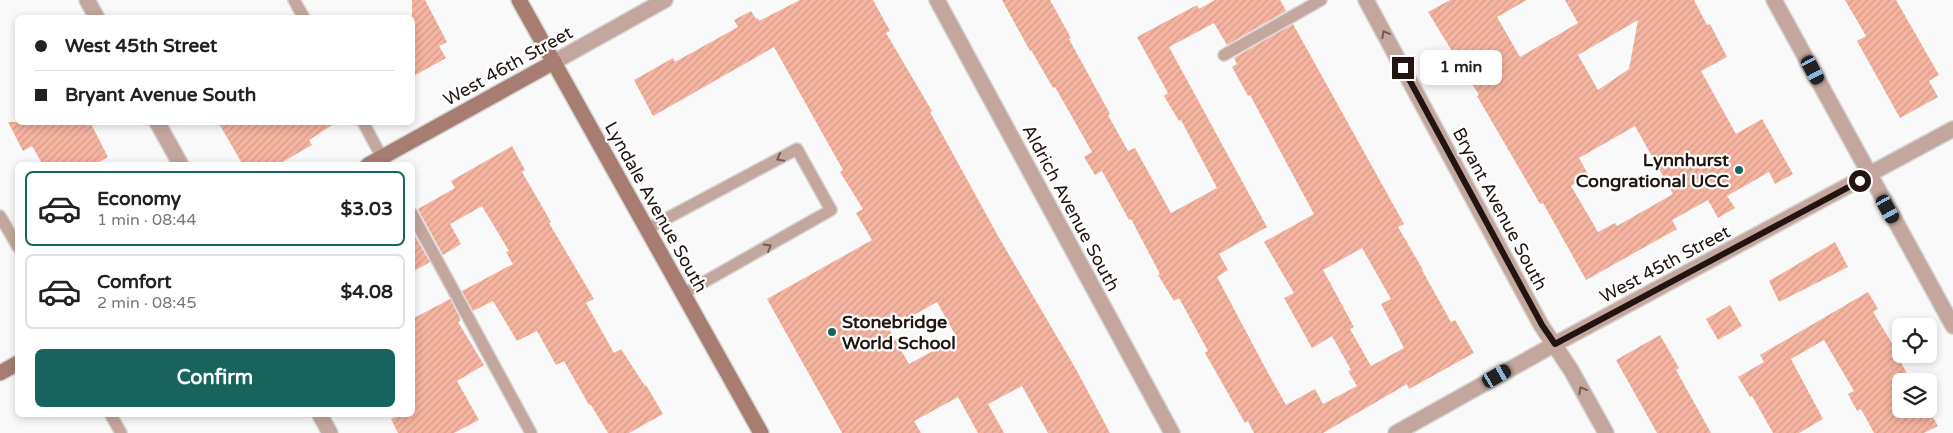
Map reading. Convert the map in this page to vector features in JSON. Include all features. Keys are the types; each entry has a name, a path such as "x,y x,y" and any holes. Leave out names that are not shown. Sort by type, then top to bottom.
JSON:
{"main road":[{"name":"Lyndale Avenue South","path":"519,0 761,433"},
{"name":"West 46th Street","path":"384,161 554,62"},
{"path":"0,373 15,365"}],"street":[{"path":"87,0 95,15"},
{"name":"West 46th Street","path":"554,62 665,0"},
{"name":"Aldrich Avenue South","path":"937,0 1172,433"},
{"name":"Bryant Avenue South","path":"1366,0 1542,325 1606,433"},
{"path":"1774,0 1953,326"},
{"path":"159,125 179,162"},
{"name":"West 45th Street","path":"1396,433 1555,344 1953,129"},
{"path":"321,417 330,433"}],"lane":[{"path":"294,0 302,15"},
{"path":"1224,55 1321,0"},
{"path":"365,125 384,161"},
{"path":"647,229 797,149 831,210 683,294"},
{"path":"0,216 15,242"},
{"path":"415,220 531,433"},
{"path":"112,417 120,433"}],"building":[{"path":"412,0 425,0 447,42 439,46 446,58 415,75 415,15 412,15"},
{"path":"800,0 873,0 890,31 886,33 932,111 930,112 998,236 1077,371 1110,433 1048,433 1022,386 988,404 1004,433 978,433 958,397 914,421 921,433 842,433 767,299 872,240 856,213 863,209 840,172 843,170 774,47 653,116 634,80 673,58 675,62 738,27 734,20 751,11 759,21","holes":["937,302 957,338 909,364 889,329"]},
{"path":"1002,0 1050,0 1128,151 1135,148 1171,213 1217,188 1181,120 1179,121 1164,96 1168,93 1137,37 1197,5 1199,9 1215,0 1280,0 1286,11 1227,45 1214,23 1169,47 1267,227 1219,254 1228,270 1217,277 1268,373 1286,405 1315,389 1323,404 1357,386 1348,371 1351,370 1332,336 1312,348 1284,298 1294,293 1264,242 1314,214 1250,95 1248,96 1232,67 1237,64 1234,58 1293,24 1404,224 1398,227 1451,322 1455,320 1474,353 1409,389 1407,384 1323,433 1254,433 1248,421 1245,423 1205,353 1208,351 1179,298 1174,301 1158,275 1160,274 1131,219 1129,220 1102,171 1095,175 1084,157 1092,152 1055,87 1053,88","holes":["1362,248 1391,299 1381,304 1404,348 1371,366 1350,329 1354,327 1323,270"]},
{"path":"1450,0 1527,0 1497,17 1520,57 1578,23 1565,0 1694,0 1707,25 1710,24 1727,57 1701,71 1736,134 1762,119 1793,174 1775,184 1769,172 1727,196 1735,208 1718,218 1708,200 1672,220 1677,229 1586,280 1543,203 1540,204 1477,96 1479,95 1428,12","holes":["1638,20 1629,69 1598,90 1578,55","1635,126 1673,194 1617,226 1615,223 1598,232 1571,186 1589,176 1579,158"]},
{"path":"1845,0 1896,0 1939,75 1929,81 1938,97 1900,118 1857,41 1866,36"},
{"path":"8,122 15,122 15,125 92,125 108,157 99,162 41,162 32,146 23,151"},
{"path":"220,125 332,125 309,140 312,145 282,162 241,162"},
{"path":"512,146 525,170 522,172 551,222 549,223 594,299 586,303 614,353 621,349 663,414 629,433 608,433 591,405 589,405 564,361 556,365 537,331 517,341 493,301 473,311 462,291 513,264 506,252 509,251 482,206 450,224 461,244 443,255 418,209 455,188 451,181"},
{"path":"415,236 430,262 415,270"},
{"path":"1835,242 1848,267 1779,302 1769,281"},
{"path":"1868,292 1878,309 1873,312 1892,343 1892,363 1901,363 1907,373 1892,373 1892,418 1933,418 1938,426 1924,433 1874,433 1861,409 1857,411 1848,394 1854,391 1824,340 1791,359 1823,419 1799,433 1773,433 1752,396 1750,397 1738,377 1764,362 1760,355"},
{"path":"450,299 460,318 458,322 484,365 457,381 479,420 454,433 398,433 391,419 396,417 415,417 415,317"},
{"path":"1730,305 1742,326 1718,340 1706,319"},
{"path":"1660,335 1679,368 1676,370 1711,433 1657,433 1616,360"}],"place":[{"name":"Lynnhurst Congrational UCC","path":"1739,170"},
{"name":"Stonebridge World School","path":"832,332"}],"route":[{"path":"1403,68 1542,325 1555,344 1860,181"}]}
